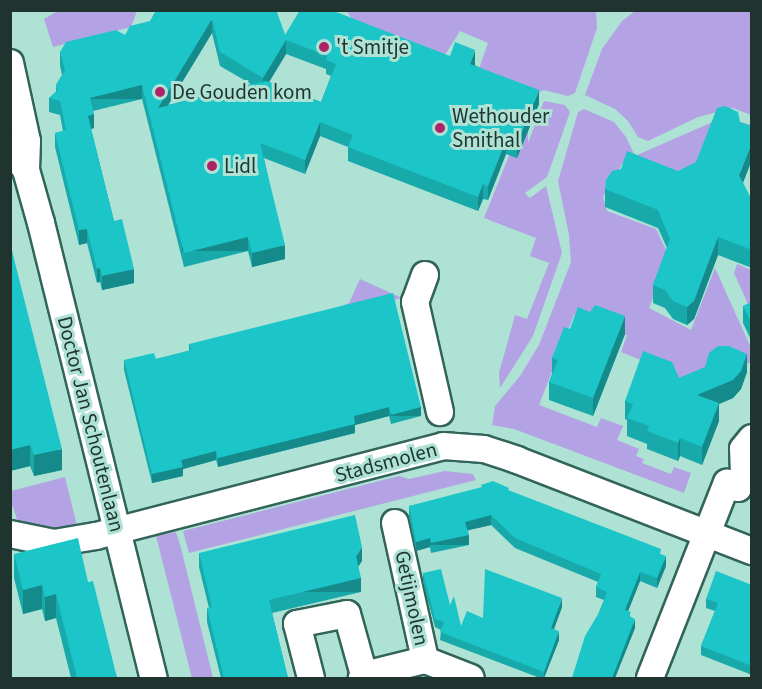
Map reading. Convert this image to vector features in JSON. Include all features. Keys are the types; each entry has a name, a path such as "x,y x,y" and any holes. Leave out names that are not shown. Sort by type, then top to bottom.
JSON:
{"street":[{"name":"Doctor Jan Schoutenlaan","path":"10,63 27,141 26,170 154,678"},
{"name":"Doctor Jan Schoutenlaan","path":"10,147 26,170"},
{"path":"426,275 415,302 440,412"},
{"path":"650,678 727,483 746,481 743,449 752,438"},
{"name":"Stadsmolen","path":"10,534 54,543 116,530 443,446 484,449 752,551"},
{"name":"Getijmolen","path":"395,523 425,660 471,678"},
{"path":"312,678 297,624 347,614 363,677 425,660"}],"shaded area":[{"path":"58,11 137,11 131,27 53,47 44,19"},
{"path":"347,11 596,11 597,28 575,93 568,96 543,90 535,95 477,74 488,43 460,31 442,60 357,27"},
{"path":"635,11 751,11 751,115 733,108 698,117 648,141 638,137 628,121 615,109 585,95 602,49 622,21"},
{"path":"544,101 565,105 570,112 547,177 525,193 530,198 546,186 562,253 533,336 500,388 499,373 515,315 527,319 549,263 530,256 536,238 484,218 521,126 528,127 528,143"},
{"path":"584,109 614,122 626,137 635,156 724,117 751,125 751,135 696,179 678,187 622,164 603,197 607,211 656,229 669,256 649,308 691,330 715,268 751,348 751,362 682,394 675,374 621,352 627,335 574,315 539,405 597,427 601,418 623,426 617,440 639,449 636,456 644,459 642,463 671,474 674,467 691,473 684,493 514,429 492,425 495,406 520,376 539,345 571,262 569,235 558,181 578,112"},
{"path":"737,264 751,270 751,311 734,273"},
{"path":"360,279 402,298 335,312 334,309 349,303"},
{"path":"445,471 473,474 476,480 189,553 183,531 399,476 409,479"},
{"path":"65,477 77,526 56,531 20,527 11,502 11,491"},
{"path":"176,532 213,678 192,678 156,536"}],"building":[{"path":"156,10 276,10 285,35 300,10 331,10 450,56 455,42 475,50 470,64 539,90 517,144 506,140 488,186 483,184 478,197 348,147 353,135 320,122 305,160 260,143 285,245 252,253 248,237 184,253 142,85 90,98 94,114 88,116 114,221 122,219 134,269 102,276 100,268 97,269 87,229 79,230 55,133 66,130 60,101 49,98 57,91 56,85 65,70 60,52 66,42 116,30 125,35 130,26 150,21","holes":["212,19 220,52 263,78 286,40 327,56 326,60 336,64 321,102 266,81 158,108"]},
{"path":"725,106 738,112 740,122 752,126 752,142 739,175 752,201 752,250 718,237 694,301 687,307 673,301 665,290 653,285 670,239 658,210 605,189 606,180 612,171 621,169 627,151 678,171 696,162 717,108"},
{"path":"10,243 62,449 34,455 30,445 10,450"},
{"path":"393,293 421,407 391,415 389,407 354,416 355,424 218,458 216,451 181,460 183,467 152,474 124,360 154,353 156,359 191,350 189,344"},
{"path":"752,302 752,324 743,306"},
{"path":"595,305 625,316 593,398 549,382 558,360 552,358 564,327 570,329 578,307 590,312"},
{"path":"718,346 729,346 747,354 741,371 733,380 697,395 719,403 702,447 680,438 678,443 647,431 649,426 627,418 633,404 625,401 643,351 672,362 679,378 705,367 709,353"},
{"path":"493,481 509,488 508,490 661,549 660,554 666,556 657,578 640,572 625,610 631,612 629,616 635,619 612,678 572,678 585,636 600,611 607,592 596,587 601,574 515,538 491,515 465,522 469,535 431,543 430,538 416,542 409,506 482,487 481,485"},
{"path":"355,515 362,547 356,556 361,578 269,600 288,678 224,678 207,608 212,607 199,553"},
{"path":"78,538 88,582 93,581 117,678 77,678 56,594 45,597 42,585 23,590 14,554"},
{"path":"441,569 450,605 454,596 461,626 467,611 483,618 485,569 562,598 551,628 559,631 544,672 440,632 444,622 435,619 423,573"},
{"path":"716,571 752,585 752,666 701,646 718,603 706,599"}],"place":[{"name":"'t Smitje","path":"324,47"},
{"name":"De Gouden kom","path":"160,92"},
{"name":"Wethouder Smithal","path":"440,128"},
{"name":"Lidl","path":"212,166"}]}
